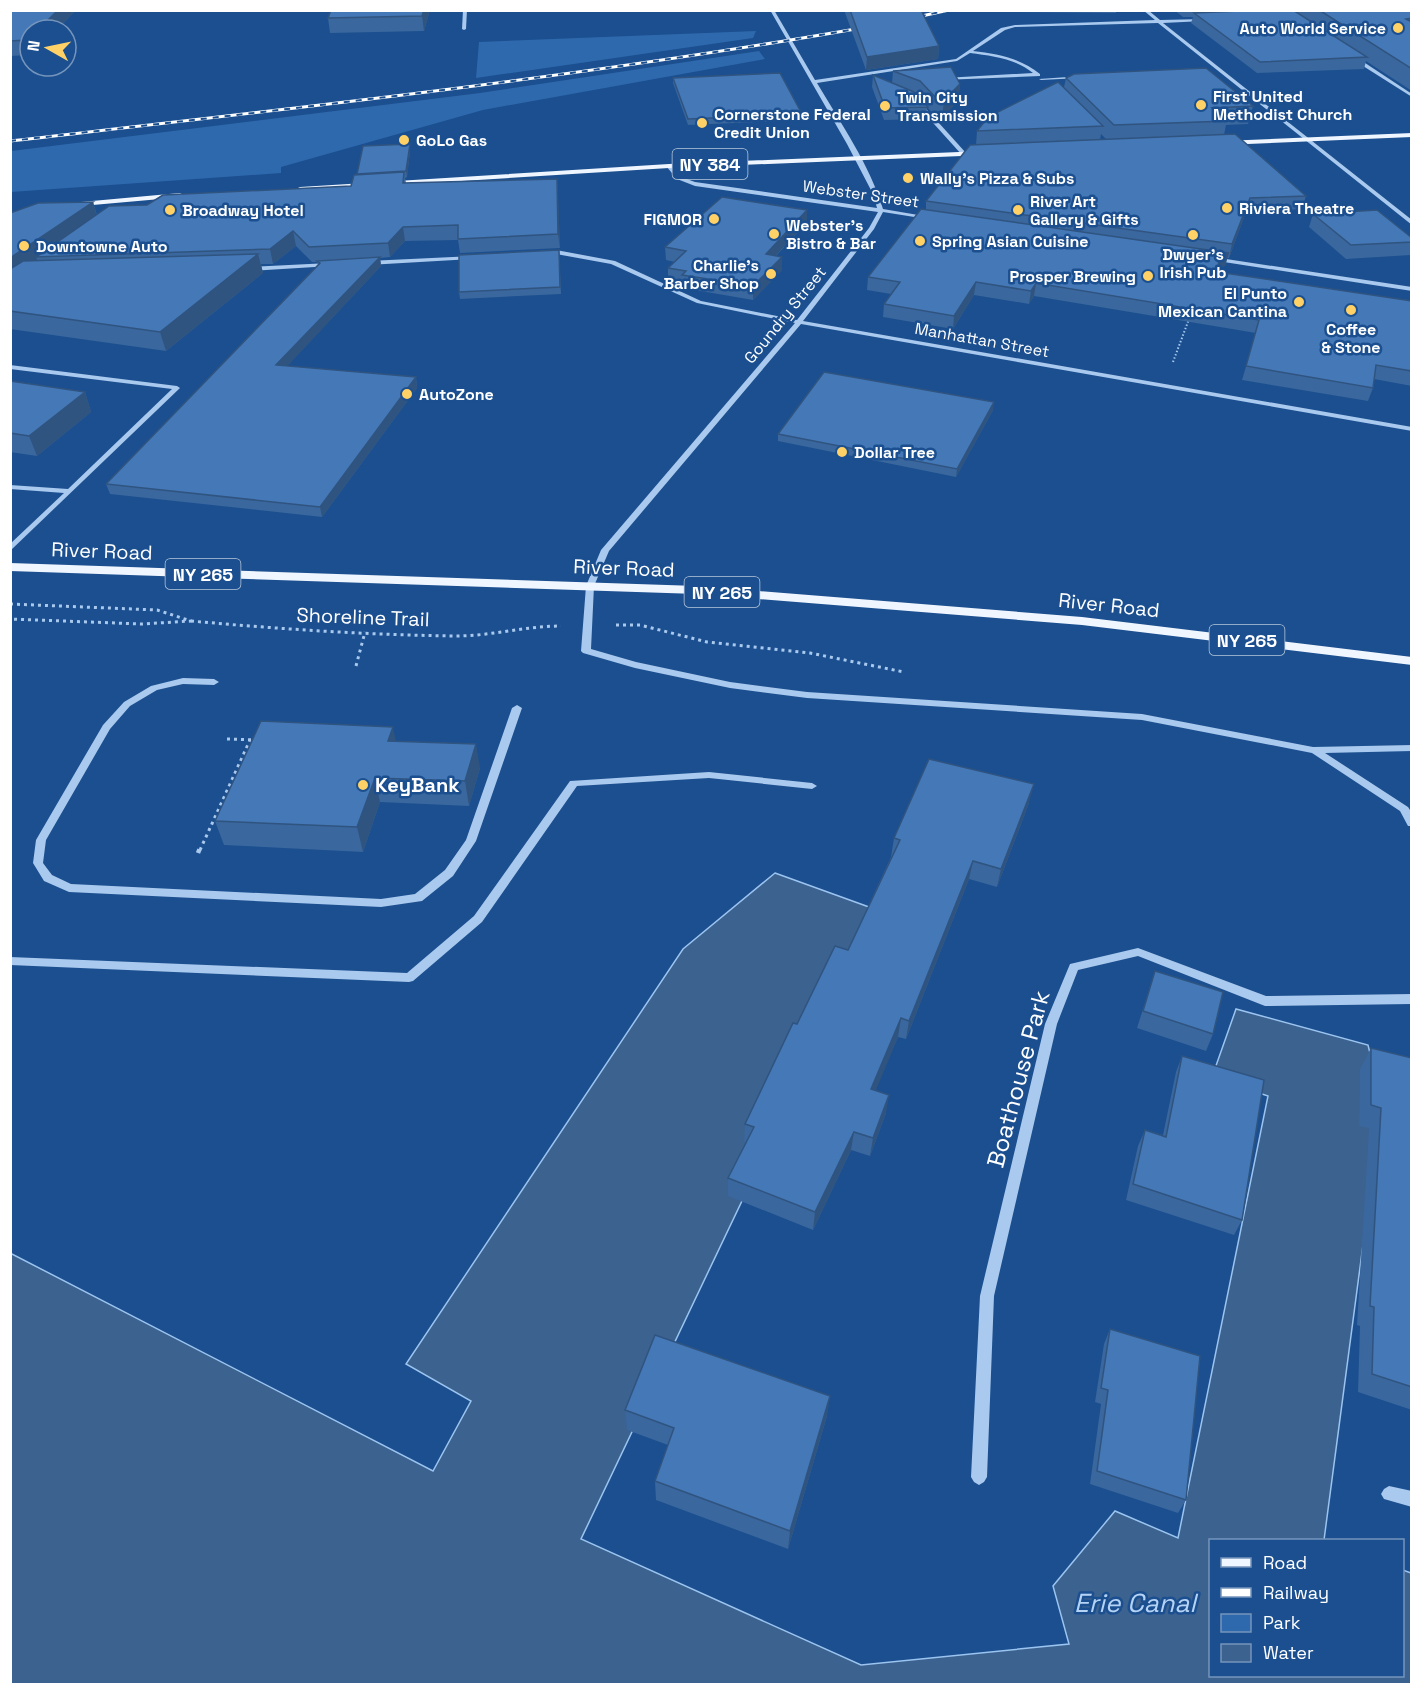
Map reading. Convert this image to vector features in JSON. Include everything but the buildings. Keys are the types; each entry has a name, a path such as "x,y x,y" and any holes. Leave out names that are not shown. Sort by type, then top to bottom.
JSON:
{"main road":[{"path":"1210,144 1412,135"},
{"name":"NY 384","path":"291,189 669,166 998,153"},
{"path":"66,206 185,195"},
{"name":"River Road","path":"10,567 697,590 915,605 1082,621 1412,661"}],"street":[{"path":"464,29 465,10"},
{"path":"772,10 876,194 881,211"},
{"path":"1145,10 1412,224"},
{"path":"813,82 950,61 971,52 1003,29 1051,24 1209,20"},
{"path":"1105,22 1113,29"},
{"path":"1051,24 1059,31"},
{"path":"971,52 1009,58 1028,66 1049,86"},
{"path":"1347,53 1412,96"},
{"path":"1213,72 1221,72"},
{"path":"941,80 1036,74"},
{"path":"856,76 865,81"},
{"path":"1041,79 1085,77"},
{"path":"916,101 964,154"},
{"name":"Webster Street","path":"669,166 680,179 695,184 934,218"},
{"path":"120,210 137,198"},
{"name":"Goundry Street","path":"881,211 872,228 799,322 605,550 590,586 586,651 730,685 807,695 1142,717 1313,750"},
{"name":"Manhattan Street","path":"533,254 556,252 613,262 699,302 799,322 1412,429"},
{"path":"363,263 476,257"},
{"path":"1207,258 1412,289"},
{"path":"236,270 340,265"},
{"path":"10,367 177,388 10,549"},
{"path":"10,487 70,491"},
{"path":"214,682 183,681 154,688 127,704 106,727 41,840 38,863 48,878 69,888 381,903 418,898 449,873 471,841 517,708"},
{"path":"1313,750 1412,748"},
{"path":"1313,750 1404,809 1412,823"},
{"path":"10,961 409,978 478,919 574,783 709,775 812,786"},
{"name":"Boathouse Park","path":"979,1477 987,1296 1051,1024 1074,967 1138,952 1265,1000 1412,999"},
{"path":"1389,1494 1412,1499"}],"path":[{"path":"1170,372 1192,310"},
{"name":"Shoreline Trail","path":"10,604 157,610 191,621 220,625 459,636 535,626"},
{"name":"Shoreline Trail","path":"10,619 142,624 191,621"},
{"path":"356,666 365,632"},
{"path":"227,739 260,740"},
{"path":"198,853 250,740"}],"green space":[{"path":"756,31 753,38 476,78 479,42"},
{"path":"759,51 765,59 483,110 281,167 281,173 11,192 11,151 480,93"}],"water":[{"name":"Erie Canal","path":"775,873 880,911 581,1539 861,1665 1069,1644 1053,1586 1115,1511 1178,1538 1268,1096 1212,1077 1236,1009 1368,1045 1382,1101 1324,1539 1209,1539 1209,1677 1404,1677 1404,1570 1411,1573 1411,1684 11,1684 10,1253 433,1471 471,1401 406,1364 683,949"}],"railway":[{"path":"908,19 949,10"},
{"path":"10,141 332,104 547,76 867,27"}],"place":[{"name":"Auto World Service","path":"1398,28"},
{"name":"First United Methodist Church","path":"1201,105"},
{"name":"Twin City Transmission","path":"885,106"},
{"name":"Cornerstone Federal Credit Union","path":"702,123"},
{"name":"GoLo Gas","path":"404,140"},
{"name":"Wally's Pizza & Subs","path":"908,178"},
{"name":"Riviera Theatre","path":"1227,208"},
{"name":"Broadway Hotel","path":"170,210"},
{"name":"River Art Gallery & Gifts","path":"1018,210"},
{"name":"FIGMOR","path":"714,219"},
{"name":"Webster's Bistro & Bar","path":"774,234"},
{"name":"Dwyer's Irish Pub","path":"1193,235"},
{"name":"Spring Asian Cuisine","path":"920,241"},
{"name":"Downtowne Auto","path":"24,246"},
{"name":"Charlie's Barber Shop","path":"771,274"},
{"name":"Prosper Brewing","path":"1148,276"},
{"name":"El Punto Mexican Cantina","path":"1299,302"},
{"name":"Coffee & Stone","path":"1351,310"},
{"name":"AutoZone","path":"407,394"},
{"name":"Dollar Tree","path":"842,452"},
{"name":"KeyBank","path":"363,785"}]}
